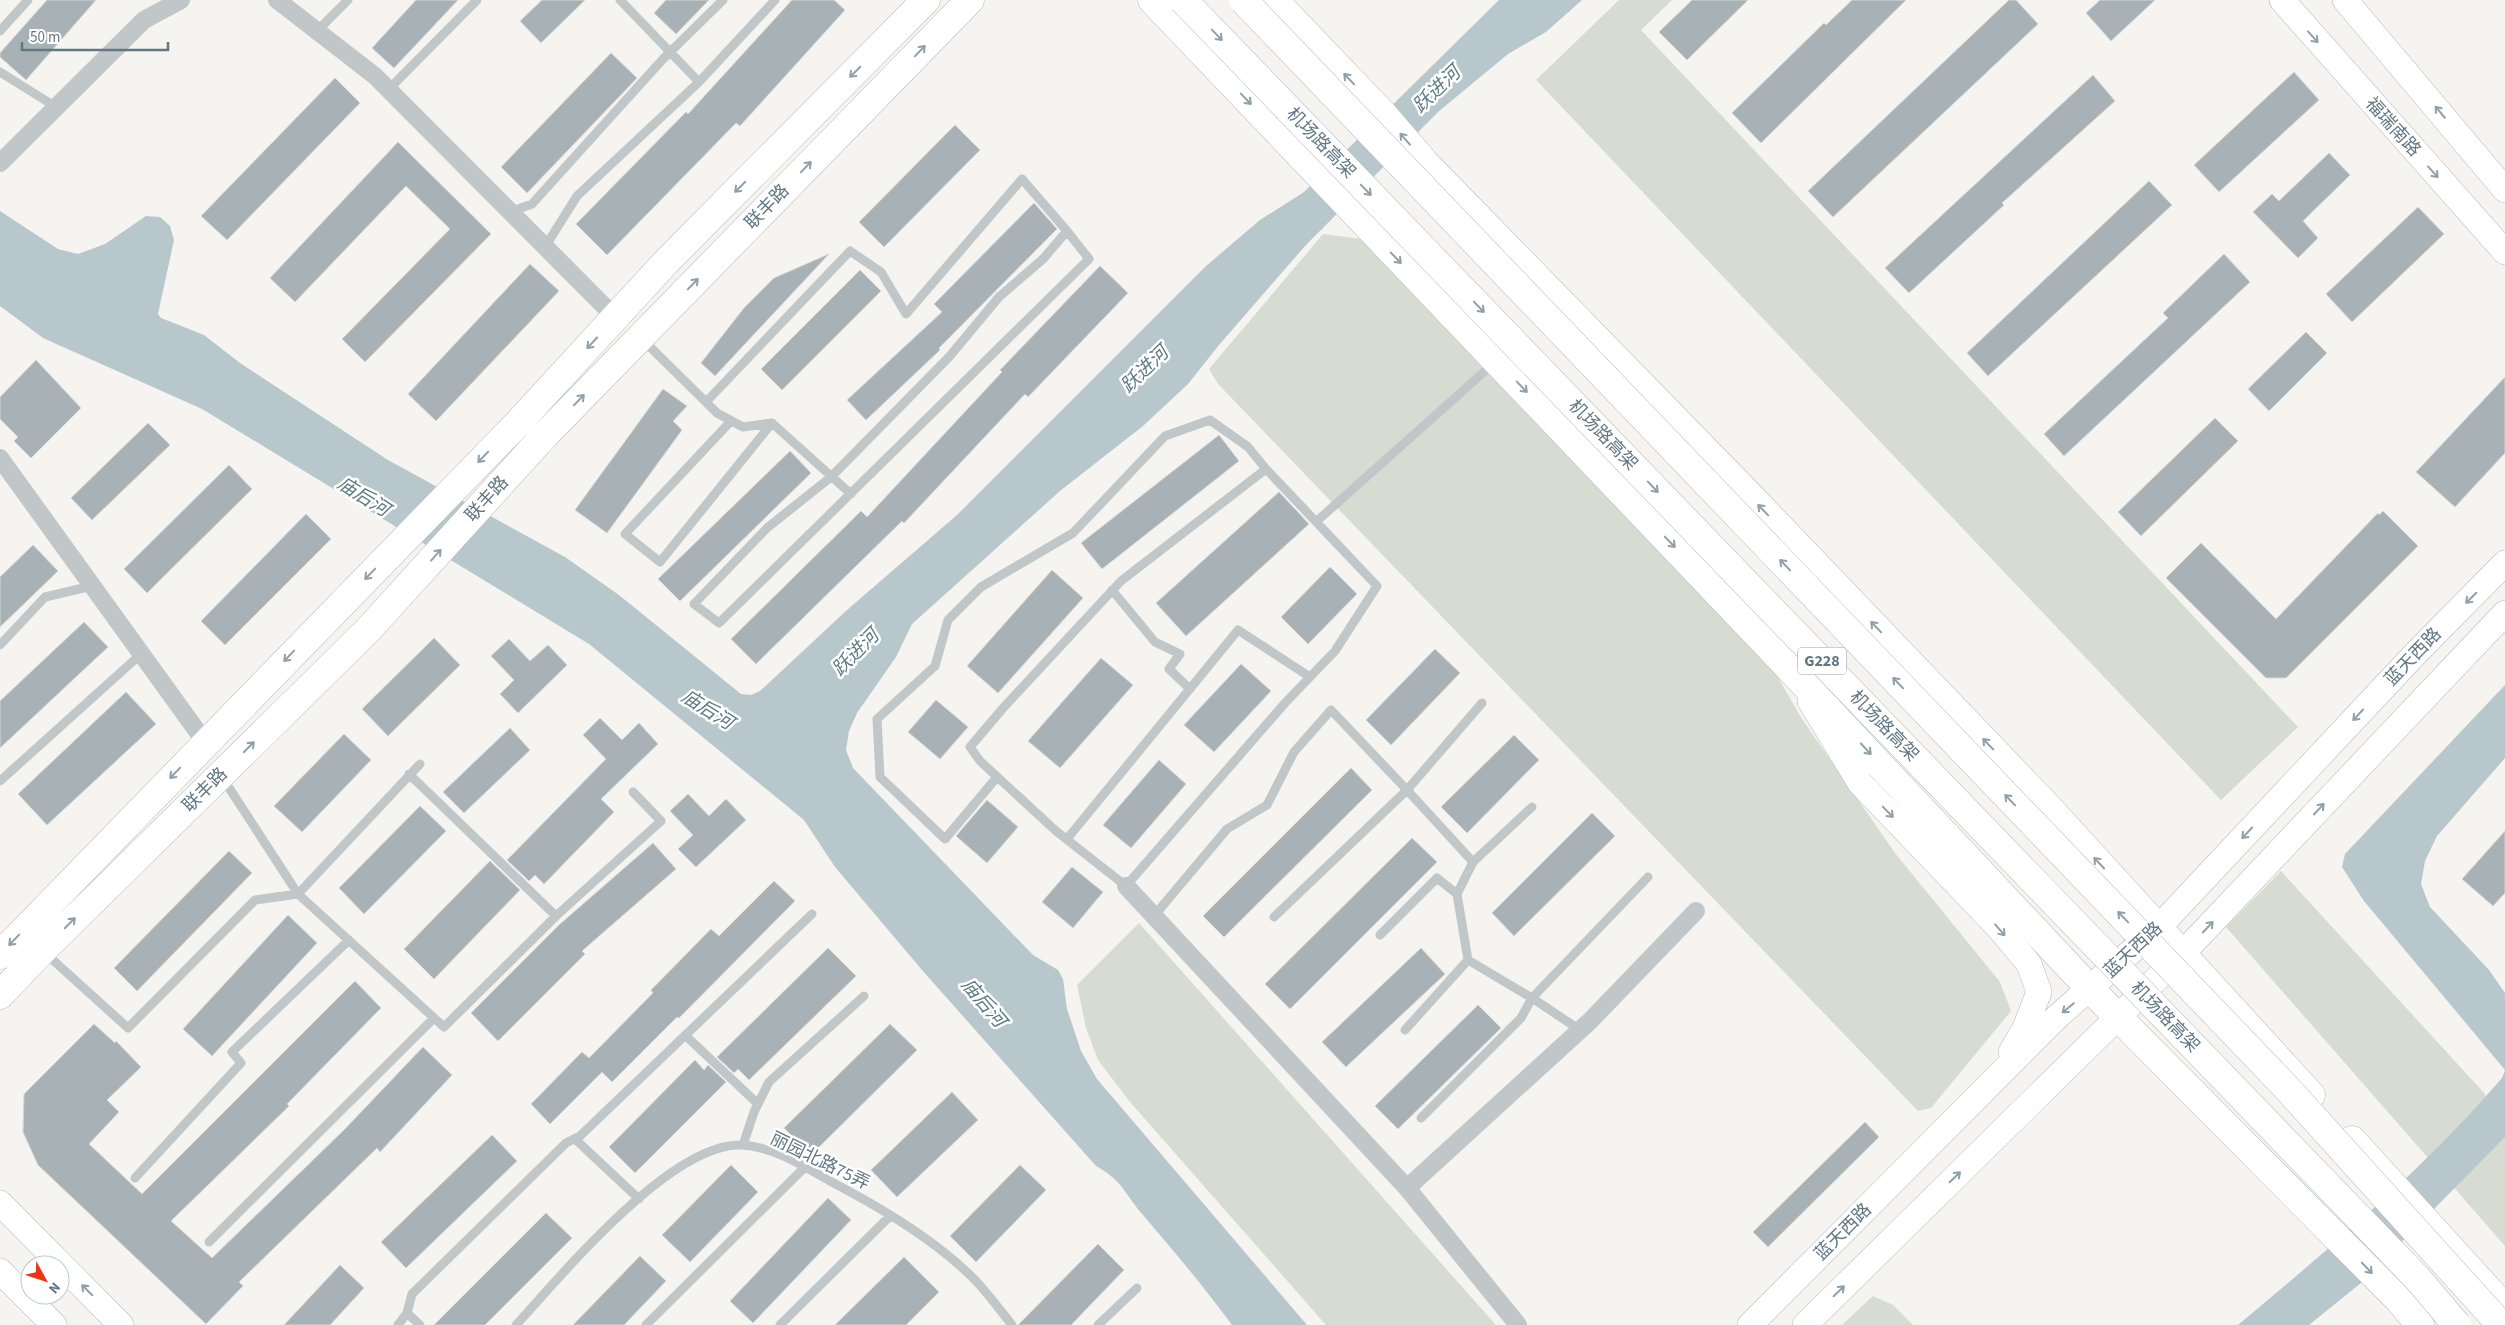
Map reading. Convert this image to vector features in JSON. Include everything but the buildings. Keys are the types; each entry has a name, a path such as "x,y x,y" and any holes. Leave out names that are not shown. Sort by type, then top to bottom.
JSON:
{"main road":[{"name":"联丰路","path":"0,955 205,742 518,423 666,262 926,0"},
{"name":"联丰路","path":"0,996 42,951 368,630 545,435 970,0"},
{"path":"1152,0 1362,223 1496,360 1792,671 2091,990 2343,1243 2420,1325"},
{"name":"机场路高架","path":"1183,0 2396,1256 2457,1325"},
{"name":"G228","path":"1243,0 2278,1079 2501,1325"},
{"path":"1274,0 1383,114 1426,164 2047,806 2505,1308"}],"street":[{"path":"0,163 144,20 181,0"},
{"path":"280,0 388,90 615,317"},
{"name":"福瑞南路","path":"2282,0 2505,252"},
{"path":"2345,0 2505,190"},
{"path":"0,458 205,742"},
{"name":"蓝天西路","path":"1750,1325 2057,1017 2091,990 2159,927 2417,652 2505,563"},
{"name":"蓝天西路","path":"1805,1325 2183,953 2505,613"},
{"path":"1792,671 1860,783 1998,927 2030,964 2039,992 2025,1028 1993,1083"},
{"path":"1126,886 1407,1188 1518,1325"},
{"path":"1407,1188 1580,1030 1696,910"},
{"path":"0,1203 121,1325"},
{"path":"0,1271 54,1325"}],"lane":[{"path":"0,31 28,0"},
{"path":"318,30 348,0"},
{"path":"388,90 477,0"},
{"path":"620,0 698,82"},
{"path":"510,212 532,204 670,51 723,0"},
{"path":"545,246 577,196 698,82 776,0"},
{"path":"0,72 56,107"},
{"path":"706,402 850,251 881,272 906,314 1022,179 1067,231 1089,259 719,623 694,604 767,528 831,477 949,356 999,297 1043,260 1067,231"},
{"path":"640,337 717,413 743,427 772,423"},
{"path":"1317,521 1496,360"},
{"path":"997,777 945,839 880,777 877,719 935,666 948,620 981,587 1073,533 1165,436 1210,420 1248,447 1266,469 1377,586 1335,651 1285,703 1126,886 1067,839 997,777 980,761 970,747 1004,706 1121,580 1266,469"},
{"path":"731,421 625,534 660,562 772,423"},
{"path":"772,423 851,494"},
{"path":"0,645 45,598 92,586"},
{"path":"1112,590 1155,642 1180,654 1169,669 1190,689"},
{"path":"1067,839 1238,630 1310,676"},
{"path":"0,781 141,654"},
{"path":"1274,917 1408,790 1482,703"},
{"path":"1154,916 1227,830 1266,805 1294,752 1331,710 1408,790 1473,862"},
{"path":"42,951 128,1028 255,900 298,894 420,764"},
{"path":"409,774 556,916"},
{"path":"221,775 298,894 444,1027 556,916 661,821 633,792"},
{"path":"1532,807 1473,862 1457,894 1468,960 1532,998 1580,1030"},
{"path":"1421,1118 1521,1018 1532,998 1648,877"},
{"path":"1380,935 1438,878 1457,894"},
{"path":"398,1325 407,1313 412,1294 566,1143 575,1139 812,914"},
{"path":"135,1178 241,1063 232,1052 349,940"},
{"path":"1405,1030 1468,960"},
{"path":"743,1145 758,1104 769,1082 864,996"},
{"path":"209,1242 434,1018"},
{"path":"685,1035 758,1104"},
{"path":"575,1139 640,1199"},
{"name":"丽园北路75弄","path":"516,1325 614,1218 676,1170 702,1154 724,1146 743,1145 769,1150 890,1216 951,1258 976,1282 1012,1325"},
{"path":"646,1325 804,1168"},
{"path":"780,1325 890,1216"},
{"path":"1098,1325 1137,1288"},
{"path":"407,1313 420,1325"}],"shaded area":[{"path":"1619,0 1672,0 1641,30 2298,727 2221,800 1536,80"},
{"path":"1323,234 1362,239 1773,669 1802,719 1895,853 2000,982 2011,1011 1931,1108 1918,1111 1218,384 1209,369"},
{"path":"2281,871 2484,1093 2505,1126 2505,1246 2226,927"},
{"path":"1139,923 1496,1325 1326,1325 1130,1102 1098,1060 1086,1028 1077,985"},
{"path":"1873,1296 1893,1305 1913,1325 1842,1325"}],"water":[{"path":"1499,0 1582,0 1546,32 1508,54 1438,112 1305,246 1219,345 1188,384 1143,426 1060,491 912,624 896,657 857,713 849,731 846,750 853,768 1033,955 1058,970 1063,979 1067,1009 1081,1051 1097,1079 1307,1325 1232,1325 1118,1182 1096,1166 922,970 835,867 804,820 589,644 202,409 43,338 0,306 0,211 58,249 78,254 105,244 146,216 160,217 170,226 174,240 158,314 161,318 204,335 240,363 388,460 565,557 619,595 741,694 751,695 760,691 847,610 957,515 1206,266 1260,220 1304,192"},
{"path":"2505,685 2505,758 2437,836 2425,861 2421,884 2430,907 2489,970 2505,993 2505,1070 2364,901 2342,867 2345,854"},
{"path":"2505,1070 2505,1137 2361,1283 2309,1325 2238,1325 2307,1267 2408,1176 2472,1112 2502,1078"}],"water label":[{"name":"跃进河","path":"1437,90"},
{"name":"跃进河","path":"1145,370"},
{"name":"庙后河","path":"363,497"},
{"name":"跃进河","path":"856,653"},
{"name":"庙后河","path":"707,710"},
{"name":"庙后河","path":"983,1003"}]}
